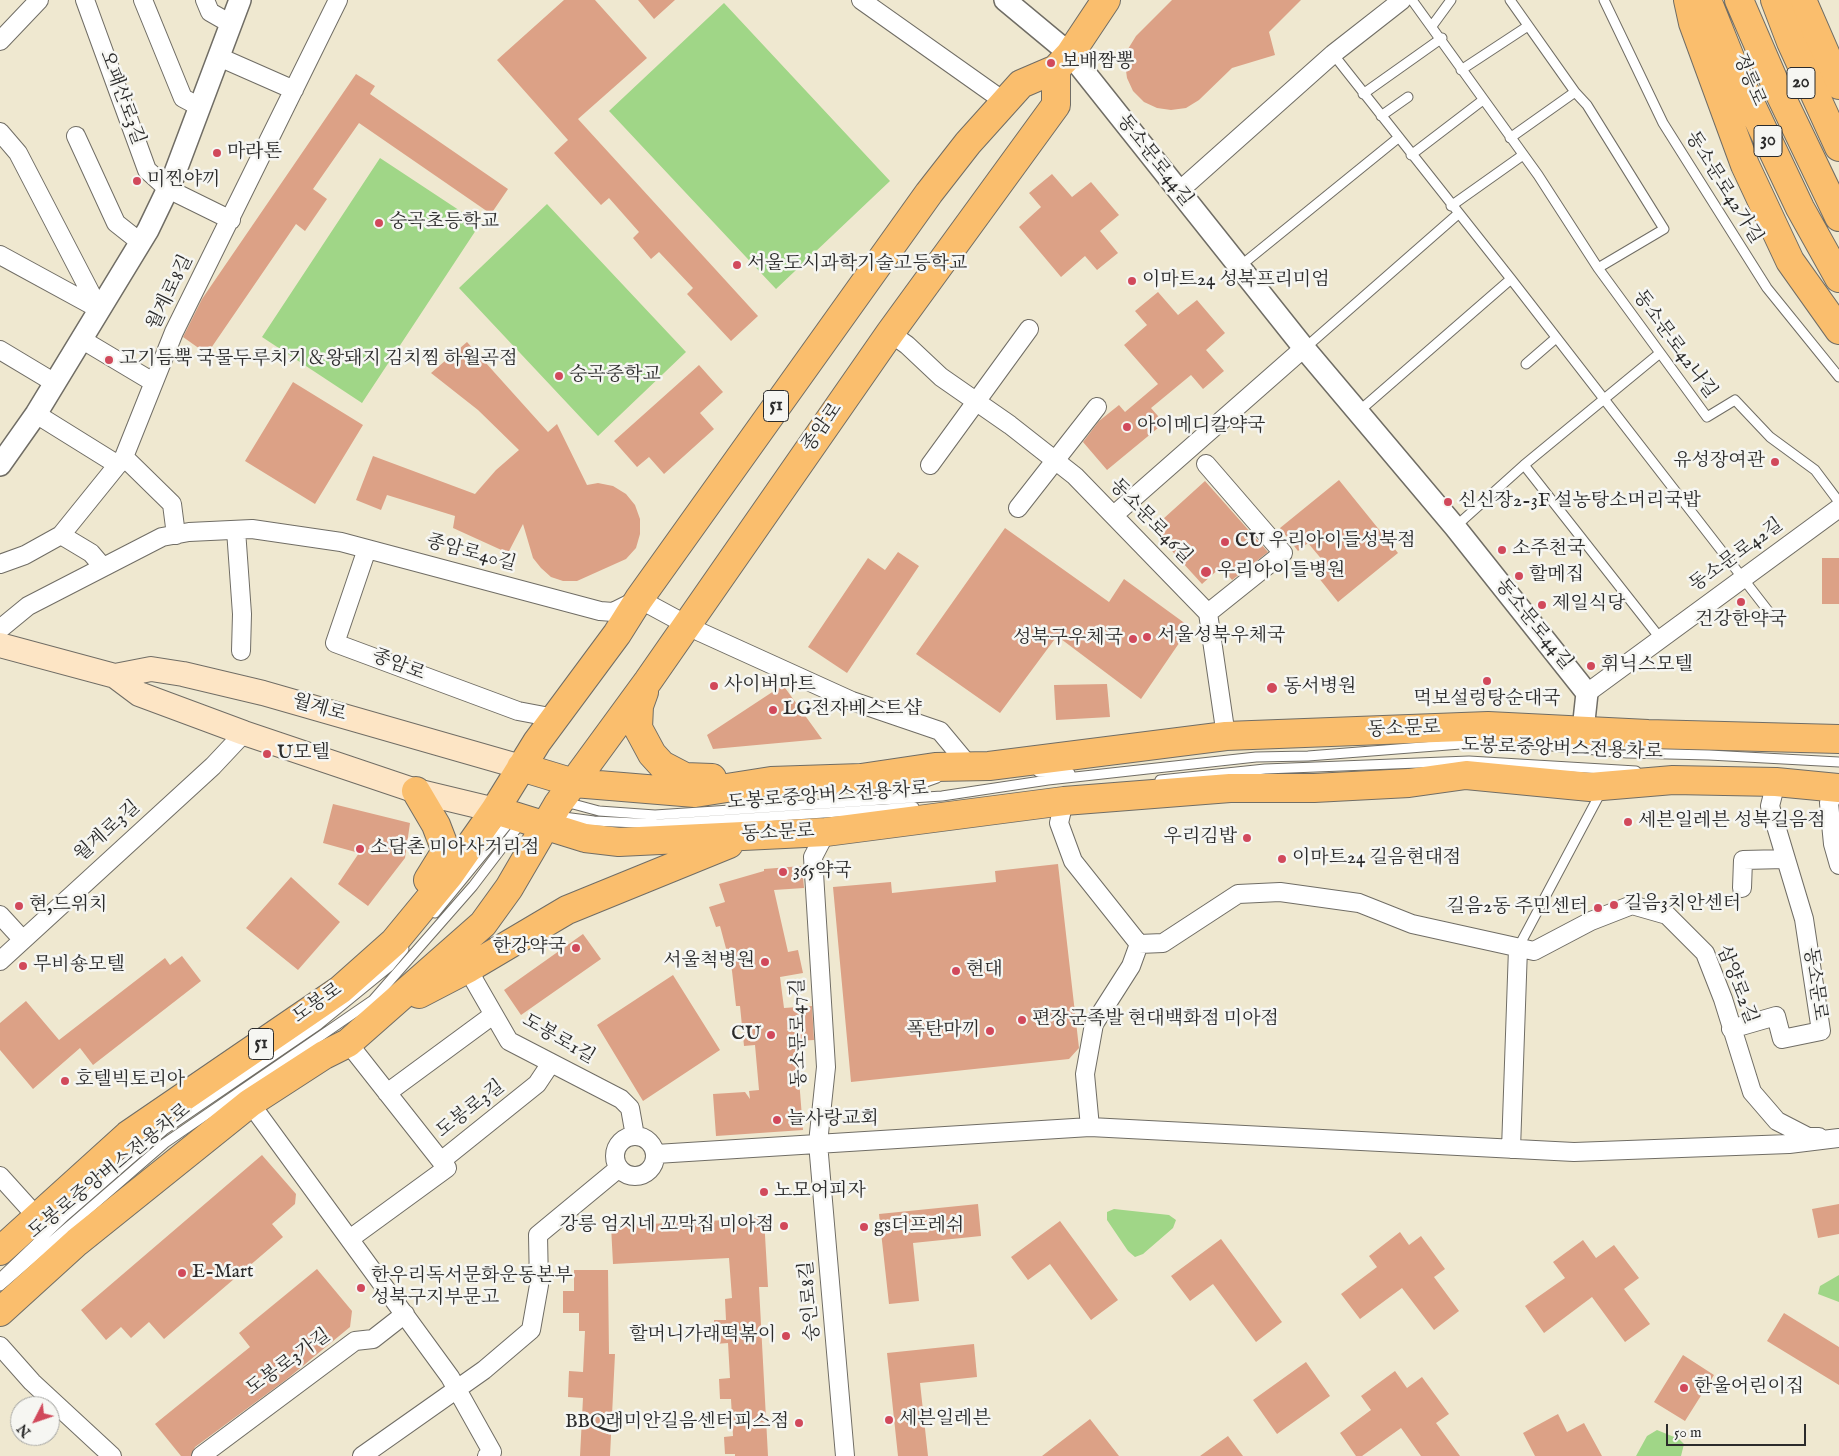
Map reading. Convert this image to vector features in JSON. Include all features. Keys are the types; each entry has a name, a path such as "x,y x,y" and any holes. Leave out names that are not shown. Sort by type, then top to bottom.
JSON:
{"main road":[{"path":"1063,62 1106,0"},
{"name":"30","path":"1688,0 1693,23 1745,165 1790,261 1839,330"},
{"name":"30","path":"1706,0 1737,75 1800,208 1839,278"},
{"name":"정릉로","path":"1715,0 1772,136 1802,198 1839,265"},
{"name":"30","path":"1739,0 1776,88 1839,217"},
{"name":"20","path":"1768,0 1810,103 1839,163"},
{"path":"1775,0 1791,42 1839,147"},
{"path":"1802,0 1839,85"},
{"name":"51","path":"521,766 617,634 639,599 929,193 968,143 1022,84 1063,62"},
{"name":"종암로","path":"538,810 648,681 685,624 890,334 1056,105 1063,62"},
{"name":"월계로","path":"0,645 114,676 139,694 244,733 416,790 538,810"},
{"name":"월계로","path":"114,676 151,669 183,674 281,699 521,766"},
{"path":"648,681 639,706 638,728 652,754 662,765 685,777 771,780"},
{"name":"동소문로","path":"538,810 695,793 771,780 861,778 935,767 979,767 1226,736 1488,726 1839,739"},
{"name":"동소문로","path":"521,766 538,810 585,838 619,842 826,832 1064,801 1230,788 1314,788 1409,783 1466,775 1590,787 1673,780 1838,779"},
{"name":"도봉로","path":"0,1312 77,1242 250,1103 324,1055 348,1043 483,924 509,888 538,810 521,766"},
{"path":"340,990 401,916 446,851 436,825 416,790"},
{"name":"도봉로","path":"0,1251 128,1135 340,990 394,942 450,874 538,810"},
{"path":"381,1015 469,968 568,910 754,835"}],"street":[{"path":"0,41 38,0"},
{"name":"오패산로3길","path":"85,0 147,170 168,188 231,220"},
{"path":"143,0 182,98 200,107"},
{"path":"205,0 210,12 231,24"},
{"path":"0,465 36,414 140,242 168,188 240,0"},
{"name":"월계로8길","path":"0,564 25,555 62,535 121,461 174,332 231,220 338,0"},
{"path":"861,0 1005,102"},
{"name":"동소문로44길","path":"1005,0 1063,62 1178,192 1304,348 1455,527 1587,693"},
{"path":"1178,192 1333,54 1402,0"},
{"path":"1674,0 1777,249 1839,342"},
{"path":"219,57 294,90"},
{"path":"0,132 18,153 99,309"},
{"path":"76,136 116,223 140,242"},
{"path":"0,255 99,309"},
{"path":"930,465 1029,329"},
{"name":"동소문로46길","path":"890,334 907,345 941,377 1056,461 1114,515 1208,613"},
{"path":"81,339 153,382"},
{"path":"1114,515 1304,348"},
{"path":"0,350 55,382"},
{"path":"1018,508 1097,407"},
{"path":"36,414 121,461 172,504 176,535"},
{"path":"1206,464 1286,551 1208,613 1226,736"},
{"name":"동소문로42길","path":"1587,693 1839,508"},
{"name":"종암로40길","path":"0,629 28,606 162,537 252,529 341,542 600,611 613,612 639,599"},
{"path":"236,530 242,614 241,652"},
{"path":"62,535 91,552 103,567"},
{"name":"종암로","path":"367,549 335,643 518,712 555,718"},
{"path":"639,599 685,624 852,701 940,731 979,767"},
{"path":"1583,730 1587,693"},
{"name":"월계로3길","path":"0,961 213,766 244,733"},
{"name":"동소문로","path":"1731,1029 1776,1016 1782,1039 1821,1032 1804,919 1770,806 1788,778"},
{"path":"1838,779 1829,803 1839,865"},
{"path":"1064,801 1059,823 1073,861 1139,944"},
{"name":"동소문로47길","path":"818,1143 826,1068 813,857 826,832"},
{"path":"1742,888 1743,860 1786,859"},
{"path":"1139,944 1163,943 1238,894 1280,892 1359,903 1412,924 1526,949 1511,1148"},
{"name":"삼양로2길","path":"1526,949 1632,905 1667,915 1705,953 1723,999 1752,1092 1778,1121 1808,1137 1839,1137"},
{"path":"0,915 22,939"},
{"path":"1090,1127 1085,1074 1094,1024 1130,966 1139,944"},
{"name":"도봉로1길","path":"469,968 493,1015 509,1041 621,1099 630,1108 635,1136"},
{"path":"387,1093 493,1015"},
{"path":"348,1043 441,1161"},
{"name":"도봉로3길","path":"351,1238 446,1168 441,1161 537,1084 551,1063"},
{"path":"250,1103 351,1238 457,1388 492,1452 487,1456"},
{"path":"656,1154 1090,1127 1574,1152 1789,1144 1839,1137"},
{"path":"635,1136 644,1138 651,1144 656,1154 650,1169 643,1174 635,1176 626,1174 619,1168 615,1160 619,1143 626,1138 635,1136"},
{"name":"숭인로8길","path":"818,1143 845,1456"},
{"path":"362,1456 484,1370 531,1330 539,1285 538,1235 619,1168"},
{"path":"0,1176 37,1217"},
{"name":"도봉로3가길","path":"201,1456 355,1341 374,1339 405,1314"},
{"path":"0,1346 32,1382 112,1456"}],"lane":[{"name":"동소문로42나길","path":"1412,0 1442,38 1461,70 1523,155 1598,268 1707,417 1735,400 1770,437 1815,470 1839,502"},
{"path":"1432,26 1450,0"},
{"path":"1510,0 1575,92 1587,105 1664,229 1598,268"},
{"name":"동소문로42가길","path":"1604,0 1668,131 1767,288 1839,377"},
{"path":"1461,70 1528,26"},
{"path":"1363,94 1442,38"},
{"path":"1333,54 1604,399 1741,579 1769,612"},
{"path":"1510,138 1575,92"},
{"path":"1381,116 1408,97"},
{"path":"1411,155 1483,100"},
{"path":"1239,267 1398,138"},
{"path":"1451,206 1523,155"},
{"path":"1304,348 1458,214"},
{"path":"1358,412 1510,279"},
{"path":"1526,364 1556,338"},
{"path":"1455,527 1524,465 1660,353"},
{"path":"1524,465 1660,638"},
{"name":"도봉로중앙버스전용차로","path":"1105,774 1256,757 1308,756 1499,741 1627,753 1709,755 1838,779"},
{"name":"도봉로중앙버스전용차로","path":"1153,781 1265,769 1468,761 1648,771"},
{"path":"881,799 979,767 1017,772 1105,774"},
{"name":"도봉로중앙버스전용차로","path":"1664,771 1722,771"},
{"path":"1742,771 1788,778"},
{"path":"427,923 503,828 538,810 574,804 599,811 655,815 942,796 1105,774"},
{"path":"1526,949 1604,786"},
{"name":"도봉로중앙버스전용차로","path":"0,1286 165,1143 373,1000 473,886 516,828 538,810 594,822 658,824 829,814 974,801"},
{"path":"0,1278 65,1216 164,1130 318,1025 389,967 408,945"}],"green space":[{"path":"724,3 890,181 776,289 609,111"},
{"path":"380,158 480,224 362,403 262,337"},
{"path":"547,204 686,352 598,436 459,288"},
{"path":"1114,1209 1169,1215 1176,1220 1173,1228 1143,1254 1135,1257 1128,1251 1107,1220 1107,1212"},
{"path":"1839,1275 1839,1302 1818,1294 1820,1286"},
{"path":"1657,1430 1679,1439 1684,1444 1681,1456 1636,1456 1647,1436"}],"building":[{"path":"564,0 595,0 647,58 578,119 758,316 731,341 687,294 693,288 659,252 651,259 633,238 639,232 609,198 601,205 554,153 568,140 497,60"},
{"path":"638,0 675,0 654,19"},
{"path":"1172,0 1301,0 1269,32 1275,55 1232,68 1199,100 1186,108 1171,110 1157,108 1144,102 1133,91 1127,78 1125,63 1128,49 1136,36"},
{"path":"356,74 375,86 370,94 508,189 491,214 359,123 313,189 327,199 305,231 296,224 207,354 183,337 202,299"},
{"path":"1052,174 1072,197 1091,182 1119,215 1100,231 1118,253 1097,270 1085,256 1061,277 1019,227 1041,207 1029,193"},
{"path":"1158,292 1178,315 1197,300 1225,333 1206,350 1224,371 1203,389 1191,375 1151,408 1164,423 1107,470 1083,442 1099,421 1119,405 1125,412 1158,384 1124,345 1147,325 1135,311"},
{"path":"467,342 548,432 557,424 587,485 598,483 613,486 626,494 635,505 640,519 640,534 636,548 626,559 577,581 563,581 551,577 533,558 523,524 508,553 453,528 455,516 387,495 381,510 356,500 373,456 475,494 496,470 519,450 478,410 431,373"},
{"path":"699,365 723,392 700,413 714,429 664,474 649,457 637,467 614,441"},
{"path":"293,382 363,425 315,504 245,461"},
{"path":"1339,480 1398,553 1338,602 1318,577 1329,568 1308,543 1298,551 1280,528"},
{"path":"1205,481 1268,552 1232,580 1221,567 1202,584 1152,529"},
{"path":"1005,528 1109,602 1124,579 1190,627 1141,699 1057,636 1000,713 916,654"},
{"path":"898,552 919,566 847,673 808,647 868,558 885,570"},
{"path":"1822,558 1839,558 1839,604 1822,604"},
{"path":"1107,684 1110,717 1056,720 1054,685"},
{"name":"LG전자베스트샵","path":"783,685 822,739 713,749 707,735"},
{"path":"333,804 410,823 405,858 368,906 338,884 359,853 323,843"},
{"name":"현대","path":"1058,864 1079,1048 1069,1059 851,1082 833,887 891,882 892,893 996,882 995,871"},
{"path":"802,866 804,888 774,890 788,952 798,950 803,973 780,977 784,1008 812,1006 814,1040 796,1041 803,1130 716,1136 713,1094 745,1092 750,1099 749,1091 759,1090 755,1045 744,1046 740,1006 736,1006 732,971 720,926 716,927 709,907 725,902 719,884 764,871 764,869"},
{"path":"291,877 340,922 298,970 246,928"},
{"path":"583,934 601,959 521,1015 504,990"},
{"path":"182,956 201,981 93,1065 80,1048 33,1089 0,1050 0,1023 26,1001 59,1040 165,958 170,965"},
{"path":"673,975 720,1050 643,1101 597,1025"},
{"name":"E-Mart","path":"262,1155 296,1194 295,1204 272,1224 283,1237 164,1339 149,1322 131,1338 121,1327 106,1340 81,1310"},
{"path":"978,1204 981,1236 913,1243 919,1301 889,1304 879,1214"},
{"path":"1839,1204 1839,1234 1818,1238 1812,1209"},
{"path":"764,1218 768,1287 759,1287 768,1456 735,1456 735,1454 725,1454 724,1437 733,1436 731,1399 720,1399 719,1379 730,1378 728,1343 715,1344 714,1320 726,1320 725,1299 732,1298 729,1258 613,1264 611,1226"},
{"path":"1060,1221 1118,1300 1091,1320 1050,1264 1028,1280 1011,1257"},
{"path":"1400,1232 1409,1245 1421,1236 1445,1269 1434,1277 1459,1311 1434,1330 1402,1288 1360,1319 1341,1294 1377,1267 1369,1256"},
{"path":"1221,1239 1282,1322 1256,1342 1213,1284 1190,1301 1171,1276"},
{"path":"1583,1240 1596,1258 1614,1245 1639,1278 1624,1289 1650,1324 1625,1342 1592,1297 1544,1333 1525,1306 1565,1278 1553,1262"},
{"path":"317,1269 352,1311 350,1327 287,1379 195,1447 191,1456 181,1456 155,1424 250,1347 239,1333"},
{"path":"574,1270 608,1270 609,1354 615,1354 610,1456 580,1456 583,1398 568,1397 569,1371 583,1372 585,1331 579,1331 579,1313 563,1313 563,1291 574,1291"},
{"path":"1784,1313 1839,1347 1839,1385 1767,1341"},
{"path":"974,1344 977,1377 920,1383 928,1456 898,1456 887,1353"},
{"name":"한울어린이집","path":"1683,1355 1714,1375 1685,1421 1654,1402"},
{"path":"1306,1362 1330,1396 1277,1434 1253,1400"},
{"path":"1395,1371 1407,1388 1422,1377 1449,1414 1436,1423 1460,1456 1421,1456 1401,1428 1362,1456 1356,1456 1340,1433 1371,1410 1361,1396"},
{"path":"1558,1414 1567,1432 1584,1423 1602,1456 1535,1456 1523,1433"},
{"path":"1090,1419 1119,1456 1042,1456"},
{"path":"1228,1436 1243,1456 1200,1456"}],"place":[{"name":"보배짬뽕","path":"1051,63"},
{"name":"마라톤","path":"217,153"},
{"name":"미찐야끼","path":"137,181"},
{"name":"숭곡초등학교","path":"379,223"},
{"name":"서울도시과학기술고등학교","path":"737,265"},
{"name":"이마트24 성북프리미엄","path":"1132,281"},
{"name":"고기듬뿍 국물두루치기＆왕돼지 김치찜 하월곡점","path":"109,360"},
{"name":"숭곡중학교","path":"559,376"},
{"name":"아이메디칼약국","path":"1127,427"},
{"name":"유성장여관","path":"1775,462"},
{"name":"신신장2-3F 설농탕소머리국밥","path":"1448,502"},
{"name":"CU 우리아이들성북점","path":"1225,542"},
{"name":"소주천국","path":"1502,550"},
{"name":"우리아이들병원","path":"1206,572"},
{"name":"할메집","path":"1519,576"},
{"name":"건강한약국","path":"1741,602"},
{"name":"제일식당","path":"1542,605"},
{"name":"서울성북우체국","path":"1147,637"},
{"name":"성북구우체국","path":"1133,639"},
{"name":"휘닉스모텔","path":"1591,666"},
{"name":"먹보설렁탕순대국","path":"1487,681"},
{"name":"사이버마트","path":"714,686"},
{"name":"동서병원","path":"1272,688"},
{"name":"LG전자베스트샵","path":"773,710"},
{"name":"U모텔","path":"267,754"},
{"name":"세븐일레븐 성북길음점","path":"1628,822"},
{"name":"우리김밥","path":"1247,838"},
{"name":"소담촌 미아사거리점","path":"360,849"},
{"name":"이마트24 길음현대점","path":"1282,859"},
{"name":"365약국","path":"783,872"},
{"name":"길음3치안센터","path":"1614,905"},
{"name":"현,드위치","path":"19,906"},
{"name":"길음2동 주민센터","path":"1598,908"},
{"name":"한강약국","path":"576,948"},
{"name":"서울척병원","path":"765,962"},
{"name":"무비숑모텔","path":"23,966"},
{"name":"현대","path":"956,971"},
{"name":"편장군족발 현대백화점 미아점","path":"1022,1020"},
{"name":"폭탄마끼","path":"990,1031"},
{"name":"CU","path":"771,1035"},
{"name":"호텔빅토리아","path":"65,1081"},
{"name":"늘사랑교회","path":"777,1120"},
{"name":"노모어피자","path":"764,1192"},
{"name":"강릉 엄지네 꼬막집 미아점","path":"784,1226"},
{"name":"gs더프레쉬","path":"864,1227"},
{"name":"E-Mart","path":"182,1273"},
{"name":"한우리독서문화운동본부 성북구지부문고","path":"361,1288"},
{"name":"할머니가래떡볶이","path":"786,1336"},
{"name":"한울어린이집","path":"1684,1388"},
{"name":"세븐일레븐","path":"889,1420"},
{"name":"BBQ래미안길음센터피스점","path":"799,1423"}]}
